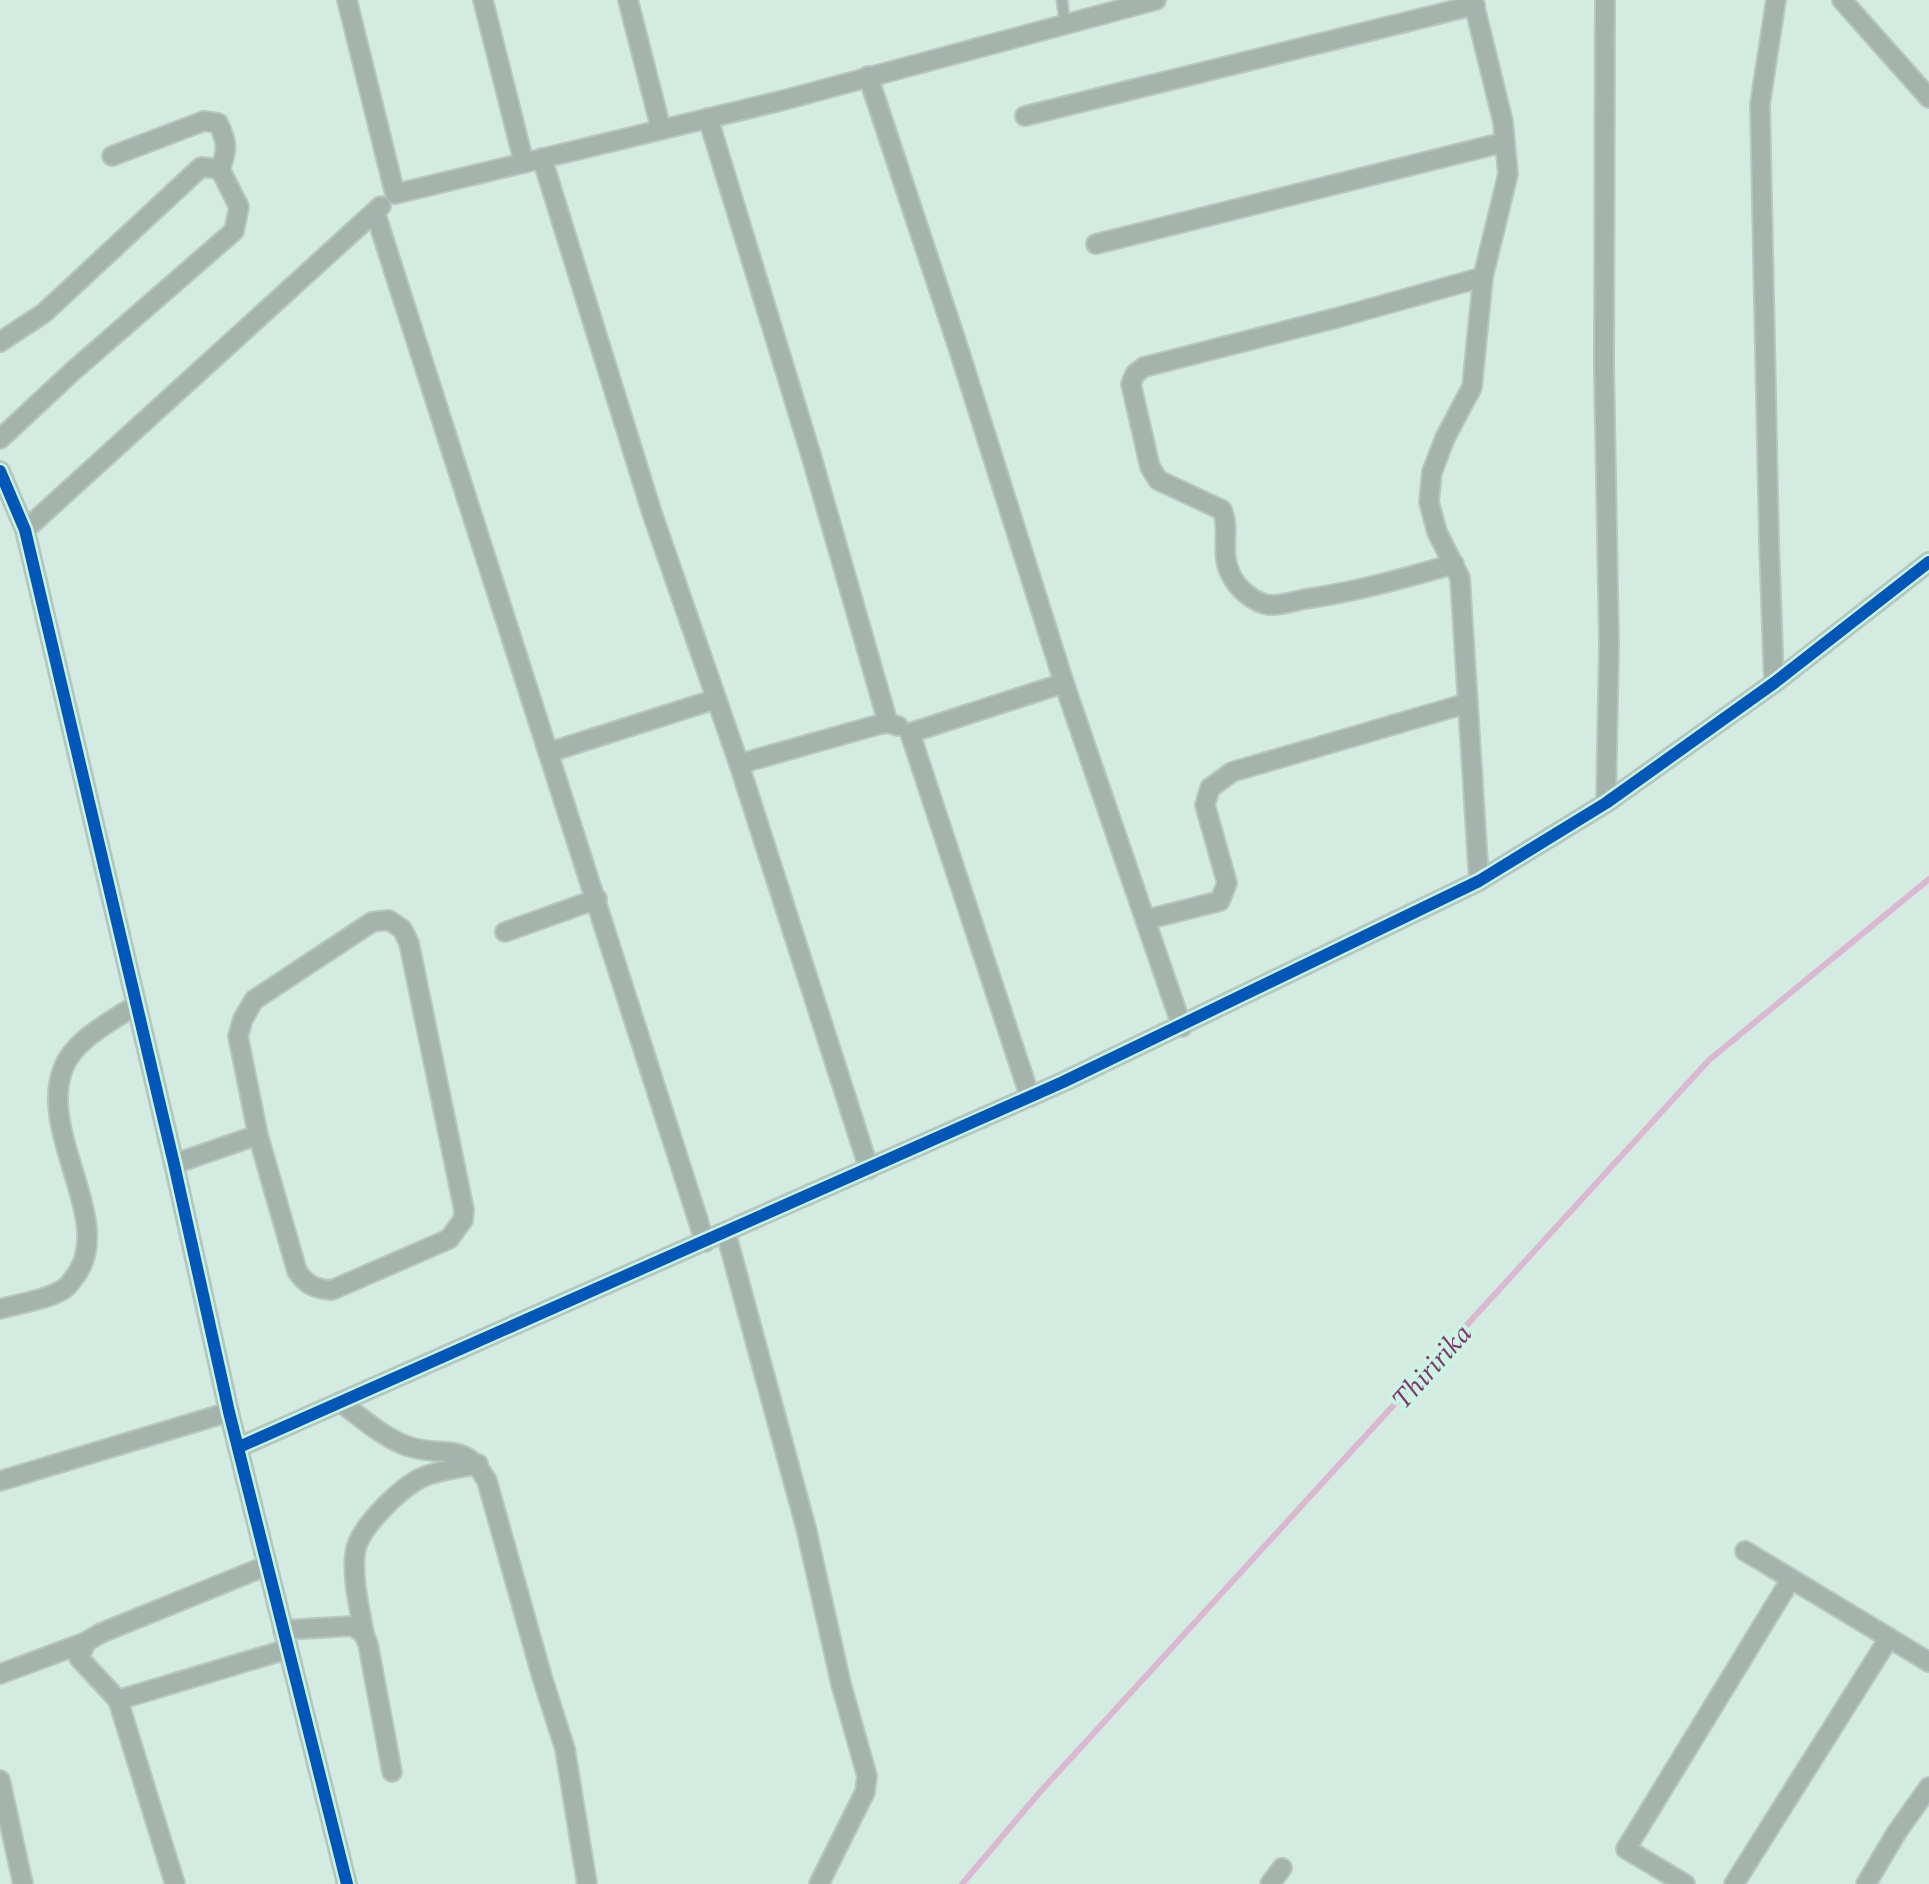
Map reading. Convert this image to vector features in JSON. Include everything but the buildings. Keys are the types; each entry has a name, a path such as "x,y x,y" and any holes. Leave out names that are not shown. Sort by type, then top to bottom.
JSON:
{"street":[{"path":"347,0 395,194"},
{"path":"483,0 533,161 739,764 869,1169"},
{"path":"628,0 661,129"},
{"path":"25,530 395,194 708,118 1156,0"},
{"path":"1605,0 1604,368 1609,644 1606,803"},
{"path":"1774,683 1760,104 1776,0"},
{"path":"1842,0 1929,98"},
{"path":"1025,116 1474,2 1503,122 1508,174 1483,277 1472,387 1445,438 1432,472 1429,502 1437,532 1460,578 1479,881"},
{"path":"868,76 954,332 1064,683 1182,1027"},
{"path":"708,118 811,455 888,723"},
{"path":"0,439 234,231 239,207 220,169 227,141 218,123 204,121 112,156"},
{"path":"1096,244 1505,142"},
{"path":"0,342 44,313 201,167 220,169"},
{"path":"375,212 705,1242"},
{"path":"1454,564 1356,592 1268,605 1255,599 1243,591 1231,576 1223,553 1226,518 1222,510 1158,480 1150,467 1131,384 1135,374 1144,367 1483,277"},
{"path":"0,471 25,530 229,1412 347,1884"},
{"path":"239,1447 1030,1097 1182,1027 1479,881 1606,803 1774,683 1929,562"},
{"path":"739,764 888,723 910,733 1064,683"},
{"path":"550,752 716,699"},
{"path":"1145,920 1220,901 1223,896 1227,883 1205,805 1210,788 1232,772 1468,703"},
{"path":"910,733 1030,1097"},
{"path":"505,932 597,899"},
{"path":"389,920 402,929 409,943 464,1210 458,1229 449,1239 332,1290 316,1289 305,1283 297,1271 258,1135 238,1036 254,1000 372,922 389,920"},
{"path":"0,1309 48,1297 67,1288 83,1266 89,1246 80,1192 63,1141 57,1092 63,1067 71,1055 99,1030 136,1005"},
{"path":"174,1164 258,1135"},
{"path":"726,1233 806,1528 837,1670 867,1776 865,1792 819,1884"},
{"path":"340,1402 380,1432 406,1446 465,1455 478,1464 487,1481 565,1749 587,1884"},
{"path":"0,1481 229,1412"},
{"path":"392,1772 357,1596 355,1552 365,1532 394,1496 424,1477 478,1464"},
{"path":"1745,1551 1929,1662"},
{"path":"0,1674 86,1642 101,1633 266,1566"},
{"path":"1685,1884 1626,1849 1791,1579"},
{"path":"283,1630 353,1626 364,1634"},
{"path":"1734,1884 1889,1638"},
{"path":"86,1642 79,1658 118,1700 175,1884"},
{"path":"118,1700 288,1649"},
{"path":"0,1780 23,1884"},
{"path":"1866,1884 1929,1787"},
{"path":"1270,1884 1282,1868"}],"lane":[{"path":"1062,0 1065,24"}],"waterway":[{"name":"Thiririka","path":"962,1884 1040,1792 1709,1060 1929,879"}],"cycle path":[{"path":"0,471 25,530 229,1412 347,1884"},
{"path":"239,1447 1063,1082 1479,881 1606,803 1774,683 1929,562"}]}
